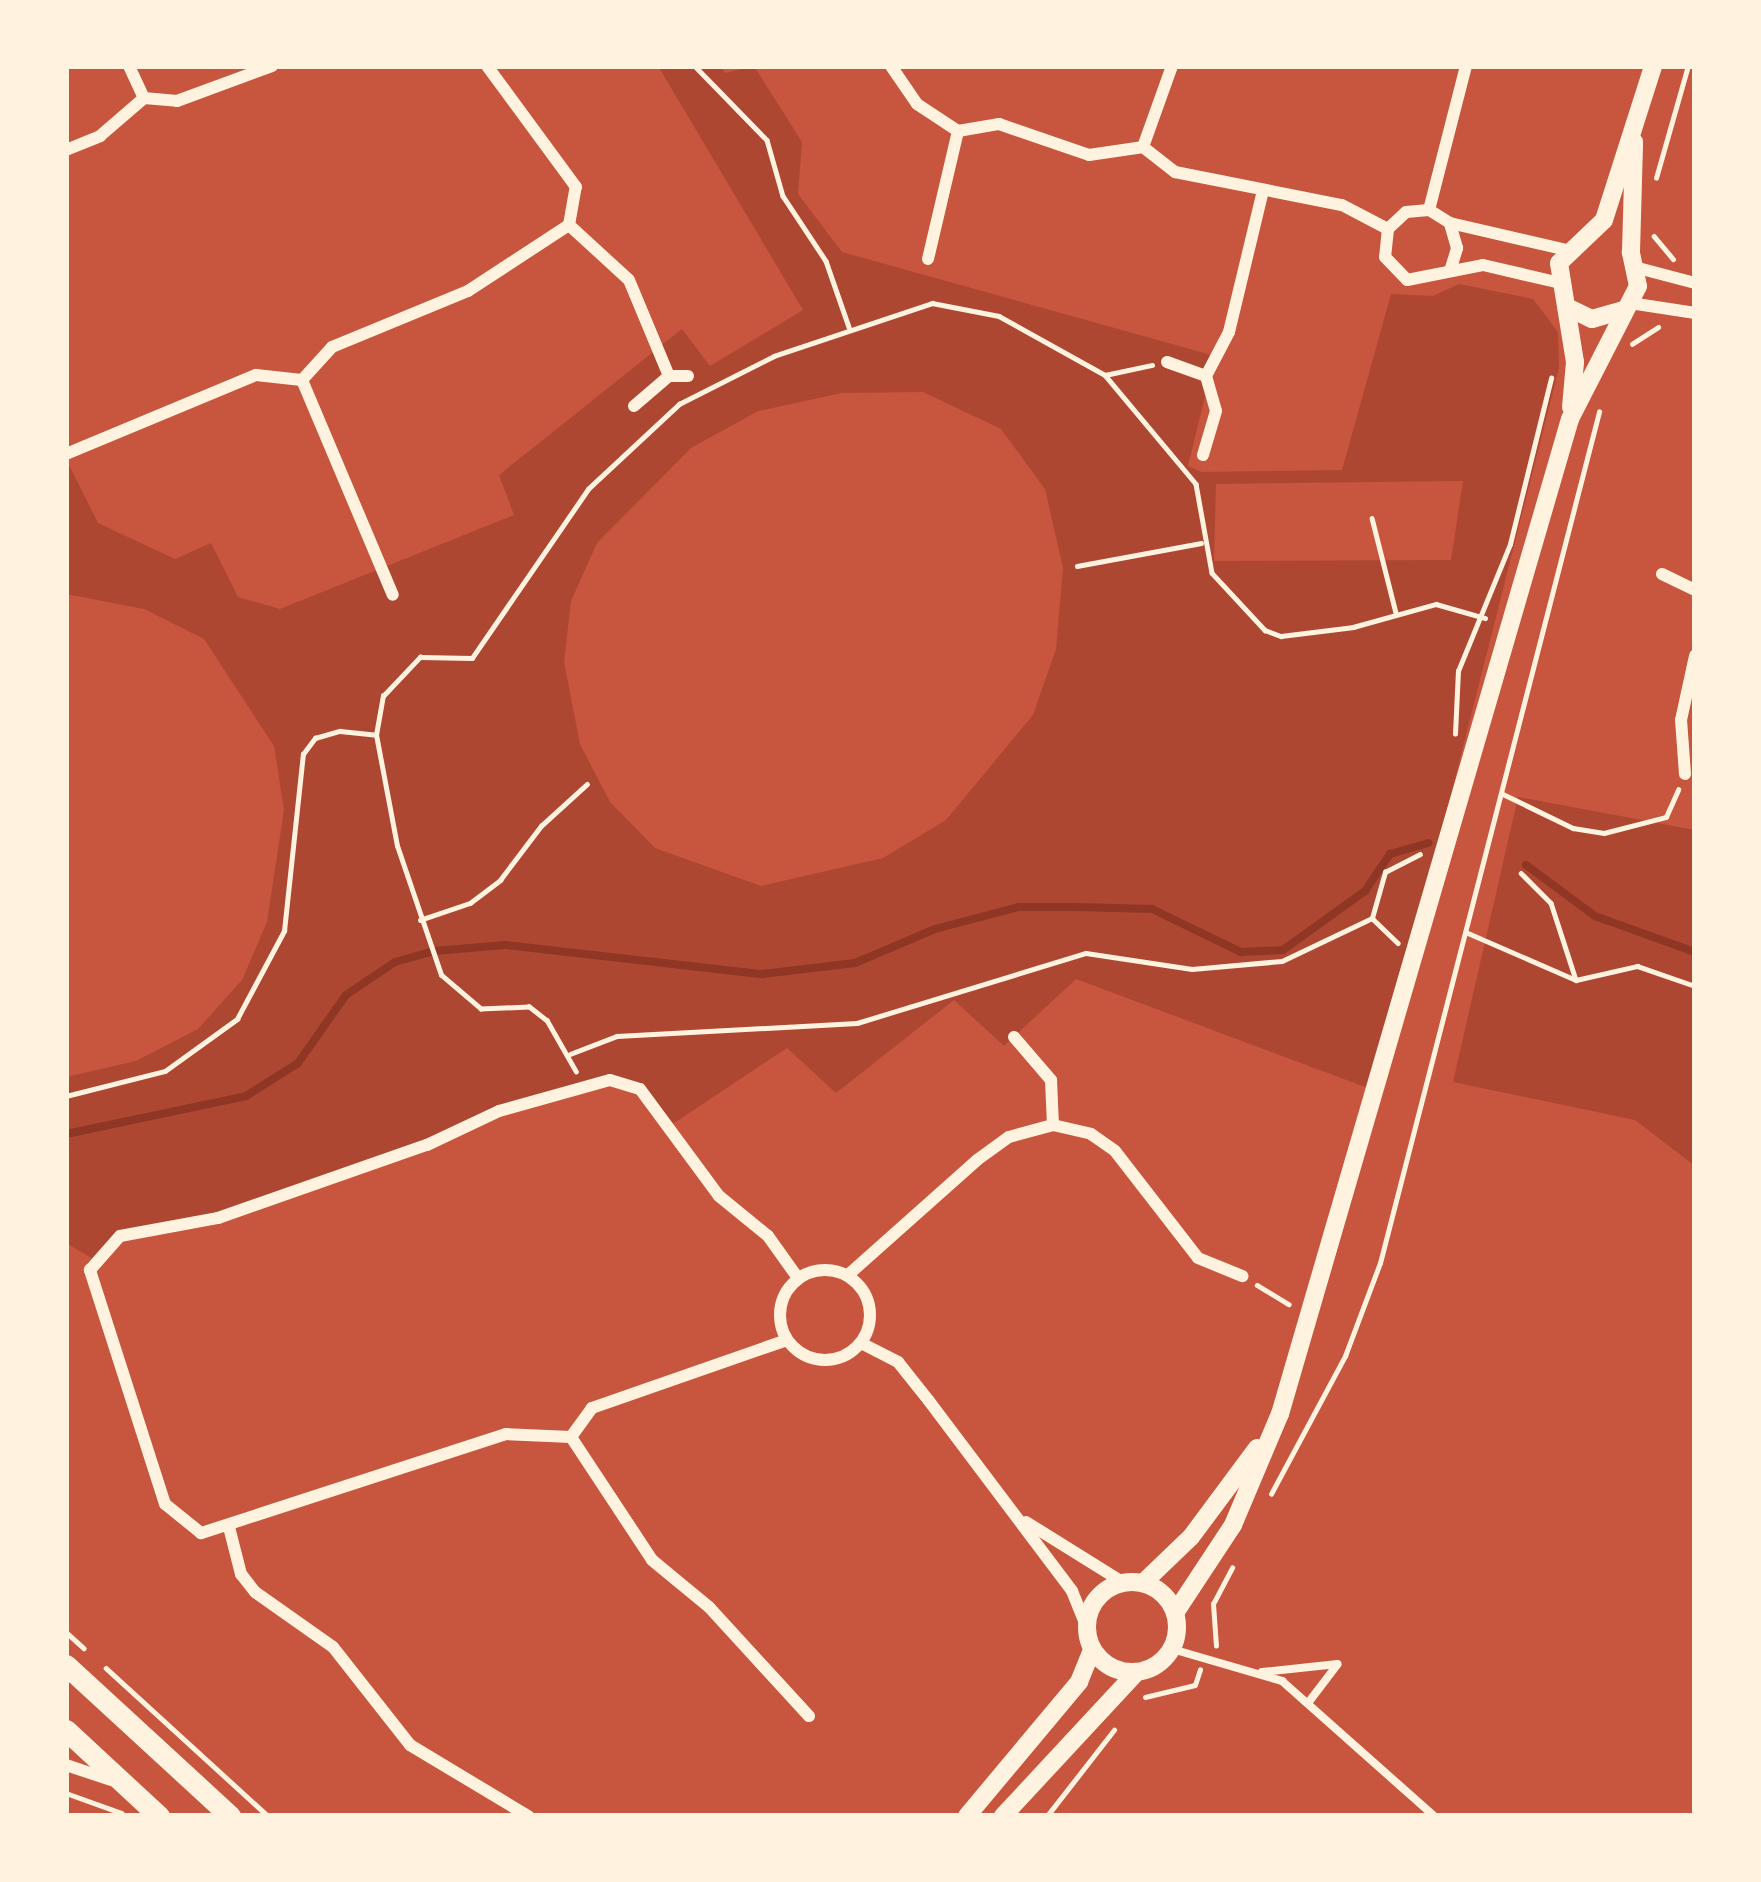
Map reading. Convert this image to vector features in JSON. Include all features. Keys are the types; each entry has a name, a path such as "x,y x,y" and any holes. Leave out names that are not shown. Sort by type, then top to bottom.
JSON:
{"main road":[{"path":"66,1665 230,1816"},
{"path":"66,1730 159,1816"}],"street":[{"path":"129,66 144,98"},
{"path":"66,150 100,136 144,98 176,100 272,66"},
{"path":"302,380 332,346 468,291 569,225 576,187 487,66"},
{"path":"891,66 917,104 958,131 999,124 1089,155 1143,147 1175,172 1342,205 1388,230"},
{"path":"1143,147 1172,66"},
{"path":"1429,210 1466,66"},
{"path":"1570,419 1569,308 1556,282 1567,250 1604,220 1634,142 1653,66"},
{"path":"928,260 958,131"},
{"path":"1003,1816 1136,1672 1172,1649 1175,1613 1233,1525 1280,1414 1570,419 1627,306 1634,260 1634,142"},
{"path":"1203,455 1216,411 1206,376 1228,332 1263,190"},
{"path":"1556,282 1484,265 1450,268 1430,281 1407,280 1385,257 1388,230 1406,212 1429,210 1450,224 1567,250"},
{"path":"1450,224 1457,248 1450,268"},
{"path":"569,225 628,280 669,376"},
{"path":"1586,238 1615,240 1634,260 1695,283"},
{"path":"1569,308 1592,319 1627,306 1695,313"},
{"path":"1167,362 1206,376"},
{"path":"66,454 256,376 302,380"},
{"path":"634,406 669,376 688,376"},
{"path":"302,380 393,595"},
{"path":"1662,574 1695,590"},
{"path":"1684,774 1681,720 1695,656"},
{"path":"1014,1037 1051,1080 1053,1124"},
{"path":"571,1437 506,1434 229,1528 201,1533 165,1504 123,1358 92,1295 90,1270 103,1248 120,1237 239,1211 580,1083 610,1080 640,1090 719,1196 768,1236 798,1278"},
{"path":"848,1275 976,1160 1009,1138 1053,1124 1090,1134 1115,1151 1198,1258 1242,1276"},
{"path":"787,1340 782,1300 798,1278 826,1269 848,1275 869,1300 862,1342"},
{"path":"787,1340 820,1360 862,1342"},
{"path":"571,1437 592,1408 764,1354 787,1340"},
{"path":"862,1342 898,1362 1015,1514 1072,1591 1092,1649 1109,1667 1136,1672"},
{"path":"1086,1625 1098,1597 1133,1583 1191,1537 1280,1414"},
{"path":"571,1437 652,1560 709,1607 809,1716"},
{"path":"1015,1514 1175,1613"},
{"path":"229,1528 242,1574 255,1592 333,1647 410,1744 528,1816"},
{"path":"967,1816 1079,1682 1092,1649"},
{"path":"66,1765 124,1784"}],"lane":[{"path":"1172,1649 1282,1681 1433,1816"},
{"path":"1248,1672 1338,1664 1308,1703"}],"path":[{"path":"695,66 766,140 784,196 826,261 849,327"},
{"path":"580,1083 571,1054 530,1006 468,1003 441,975 420,920 376,735 383,696 402,667 420,657 472,658 570,511 679,404 849,327 932,303 968,307 1105,375 1196,484 1202,543 1212,573 1265,630 1304,634 1436,604 1485,618"},
{"path":"1105,375 1167,362"},
{"path":"1372,518 1396,613"},
{"path":"1077,566 1202,543"},
{"path":"66,1096 165,1071 237,1019 284,931 303,754 315,738 340,731 376,735"},
{"path":"1503,794 1573,828 1631,831 1666,817 1684,774"},
{"path":"420,920 470,903 500,880 541,826 586,784"},
{"path":"571,1054 617,1036 857,1023 1086,952 1192,970 1282,961 1372,918 1385,872 1426,853"},
{"path":"1521,873 1551,903 1576,980"},
{"path":"1372,918 1400,946"},
{"path":"1468,933 1576,980 1637,966 1695,986"},
{"path":"66,1632 268,1816"},
{"path":"66,1793 127,1816"}],"shaded area":[{"path":"658,66 720,66 725,73 754,66 802,142 798,194 842,252 1215,356 1188,466 1202,472 1342,470 1391,294 1433,296 1459,284 1533,299 1558,332 1559,368 1376,1091 1076,979 1004,1046 954,1000 836,1093 787,1048 668,1127 640,1089 580,1083 218,1218 120,1236 95,1260 66,1243 66,1077 136,1061 198,1029 242,980 267,922 284,810 274,746 204,639 144,609 66,594 66,459 98,523 175,559 211,543 238,597 280,609 514,515 499,475 682,329 710,366 803,310","holes":["923,392 1001,429 1045,489 1063,568 1056,649 1033,715 946,820 883,858 761,886 655,848 610,802 580,744 564,662 571,601 597,543 691,448 758,411 842,393","1463,481 1451,560 1214,561 1216,484"]},
{"path":"1518,797 1695,830 1695,1166 1635,1120 1453,1082"}],"waterway":[{"path":"66,1134 246,1096 298,1063 346,995 395,962 434,951 506,945 762,974 855,963 935,929 1018,907 1152,909 1241,952 1283,950 1365,891 1390,854 1428,843"},
{"path":"1526,865 1595,916 1695,952"}]}
